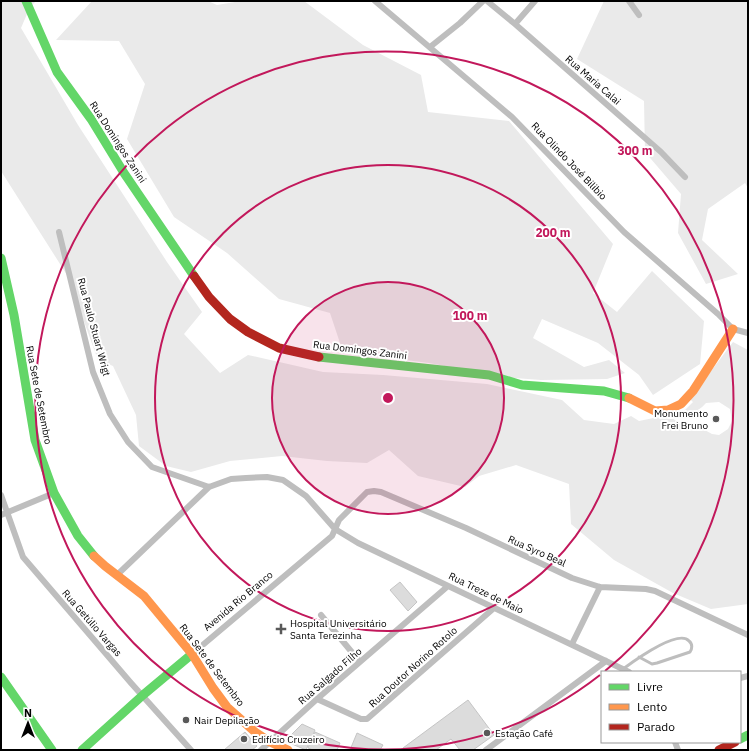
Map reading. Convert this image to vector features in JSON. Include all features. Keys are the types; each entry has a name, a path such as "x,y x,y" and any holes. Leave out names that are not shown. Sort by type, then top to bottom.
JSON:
{"street":[{"name":"Rua Domingos Zanini","path":"26,1 57,72 91,119 124,173 209,297 230,319 248,332 279,348 325,358 489,375 522,385 604,391 632,399 655,411 668,410 681,404 693,390 732,329"},
{"name":"Rua Olindo José Bilibio","path":"375,1 512,117 624,232 718,314 732,329"},
{"path":"430,47 460,23 483,1"},
{"name":"Rua Maria Calai","path":"487,1 661,152 685,177"},
{"path":"515,24 535,1"},
{"path":"629,1 639,15"},
{"name":"Rua Paulo Stuart Wrigt","path":"59,232 94,372 110,414 128,442 152,467 209,486"},
{"name":"Rua Sete de Setembro","path":"1,258 14,315 35,440 54,493 78,536 91,553 105,566 118,574 144,596 192,654 213,688 227,707 255,732 270,742 288,750"},
{"path":"732,329 748,333"},
{"path":"118,574 209,486 231,479 267,477 283,480 306,496 334,530"},
{"name":"Rua Syro Beal","path":"334,530 340,520 367,492 374,490 466,528 572,578 600,587 646,589 655,591 748,635"},
{"path":"4,514 54,493"},
{"name":"Rua Getúlio Vargas","path":"1,495 4,514 23,556 191,750"},
{"name":"Rua Treze de Maio","path":"334,530 358,543 626,671"},
{"name":"Avenida Rio Branco","path":"82,750 192,654 332,536 334,530"},
{"name":"Rua Salgado Filho","path":"261,750 317,699 448,586"},
{"path":"572,644 600,587"},
{"name":"Rua Doutor Norino Rotolo","path":"317,699 361,719 367,720 494,608"},
{"path":"321,615 360,662"},
{"path":"486,750 606,661"},
{"path":"1,676 52,750"},
{"path":"718,750 733,743"}],"lane":[{"path":"626,671 639,657 675,638 686,639 692,646 690,652 657,663 652,664 639,657"}],"shaded area":[{"path":"1,1 36,1 30,7 21,28 78,125 167,262 202,312 184,334 220,373 248,355 323,372 383,375 487,384 562,400 584,420 614,424 631,416 639,421 668,415 690,431 701,428 712,434 719,435 728,429 732,421 730,409 719,402 706,403 701,408 693,412 683,412 693,402 690,399 733,342 748,350 748,604 711,609 673,593 614,560 571,524 569,484 516,465 479,476 465,487 418,476 389,450 367,463 327,461 282,456 230,461 191,472 166,466 139,446 136,415 113,366 98,360 67,275 1,171"},
{"path":"92,1 208,1 217,5 241,1 304,1 363,45 421,75 428,112 509,121 613,244 593,293 617,312 652,271 704,321 700,364 653,395 639,375 598,343 542,319 533,338 584,367 609,360 625,373 607,379 541,380 503,377 429,363 343,352 330,313 279,299 227,253 174,217 127,139 145,84 119,41 56,40"},
{"path":"604,1 748,1 748,188 745,183 708,209 702,240 738,274 706,284 678,233 681,194 645,152 644,101 577,59"}],"building":[{"path":"400,582 417,602 408,611 390,590"},
{"path":"468,700 494,735 473,750 460,750 451,739 436,750 407,750 403,748"},
{"path":"302,724 315,730 306,750 285,741"},
{"name":"Edifício Cruzeiro","path":"245,732 257,746 252,750 224,750"},
{"path":"315,732 340,743 337,750 313,750 308,748"},
{"path":"357,733 383,745 380,750 350,750"}],"traffic: fast":[{"path":"26,1 57,72 91,119 124,173 194,276"},
{"path":"1,258 14,315 35,440 54,493 78,536 94,556"},
{"path":"319,357 489,375 522,385 604,391 629,398"},
{"path":"82,750 143,695 192,654"},
{"path":"1,677 52,750"},
{"path":"741,738 748,735"}],"traffic: slow":[{"path":"629,398 655,411 668,410 681,404 693,391 733,329"},
{"path":"94,556 144,596 192,654 213,688 227,707 255,732 270,742 288,750"}],"traffic: jam":[{"path":"194,276 209,297 230,319 248,332 279,348 319,357"},
{"path":"719,750 733,743"}],"place":[{"name":"Monumento Frei Bruno","path":"716,419"},
{"name":"Hospital Universitário Santa Terezinha","path":"281,629"},
{"name":"Nair Depilação","path":"186,720"},
{"name":"Estação Café","path":"487,733"},
{"name":"Edifício Cruzeiro","path":"244,739"}]}
